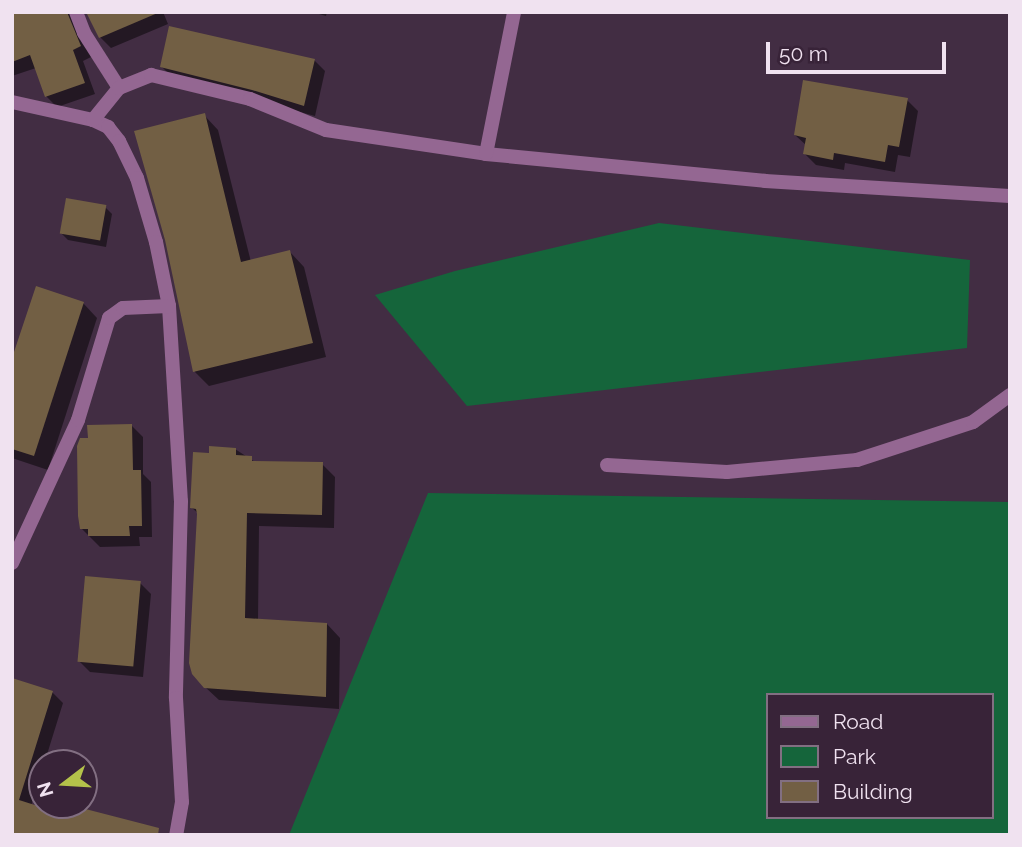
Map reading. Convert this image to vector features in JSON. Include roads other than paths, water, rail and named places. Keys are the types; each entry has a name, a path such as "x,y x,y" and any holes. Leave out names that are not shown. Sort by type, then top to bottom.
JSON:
{"street":[{"path":"76,12 84,33 119,88"},
{"path":"486,154 514,12"},
{"path":"93,120 119,88 151,75 250,99 326,130 486,154 765,181 1010,196"},
{"path":"12,102 93,120 108,127 120,141 137,178 156,242 169,306 181,501 176,698 182,802 176,835"},
{"path":"12,563 78,420 109,318 123,308 169,306"},
{"path":"607,465 727,472 858,460 973,422 1010,395"}]}
